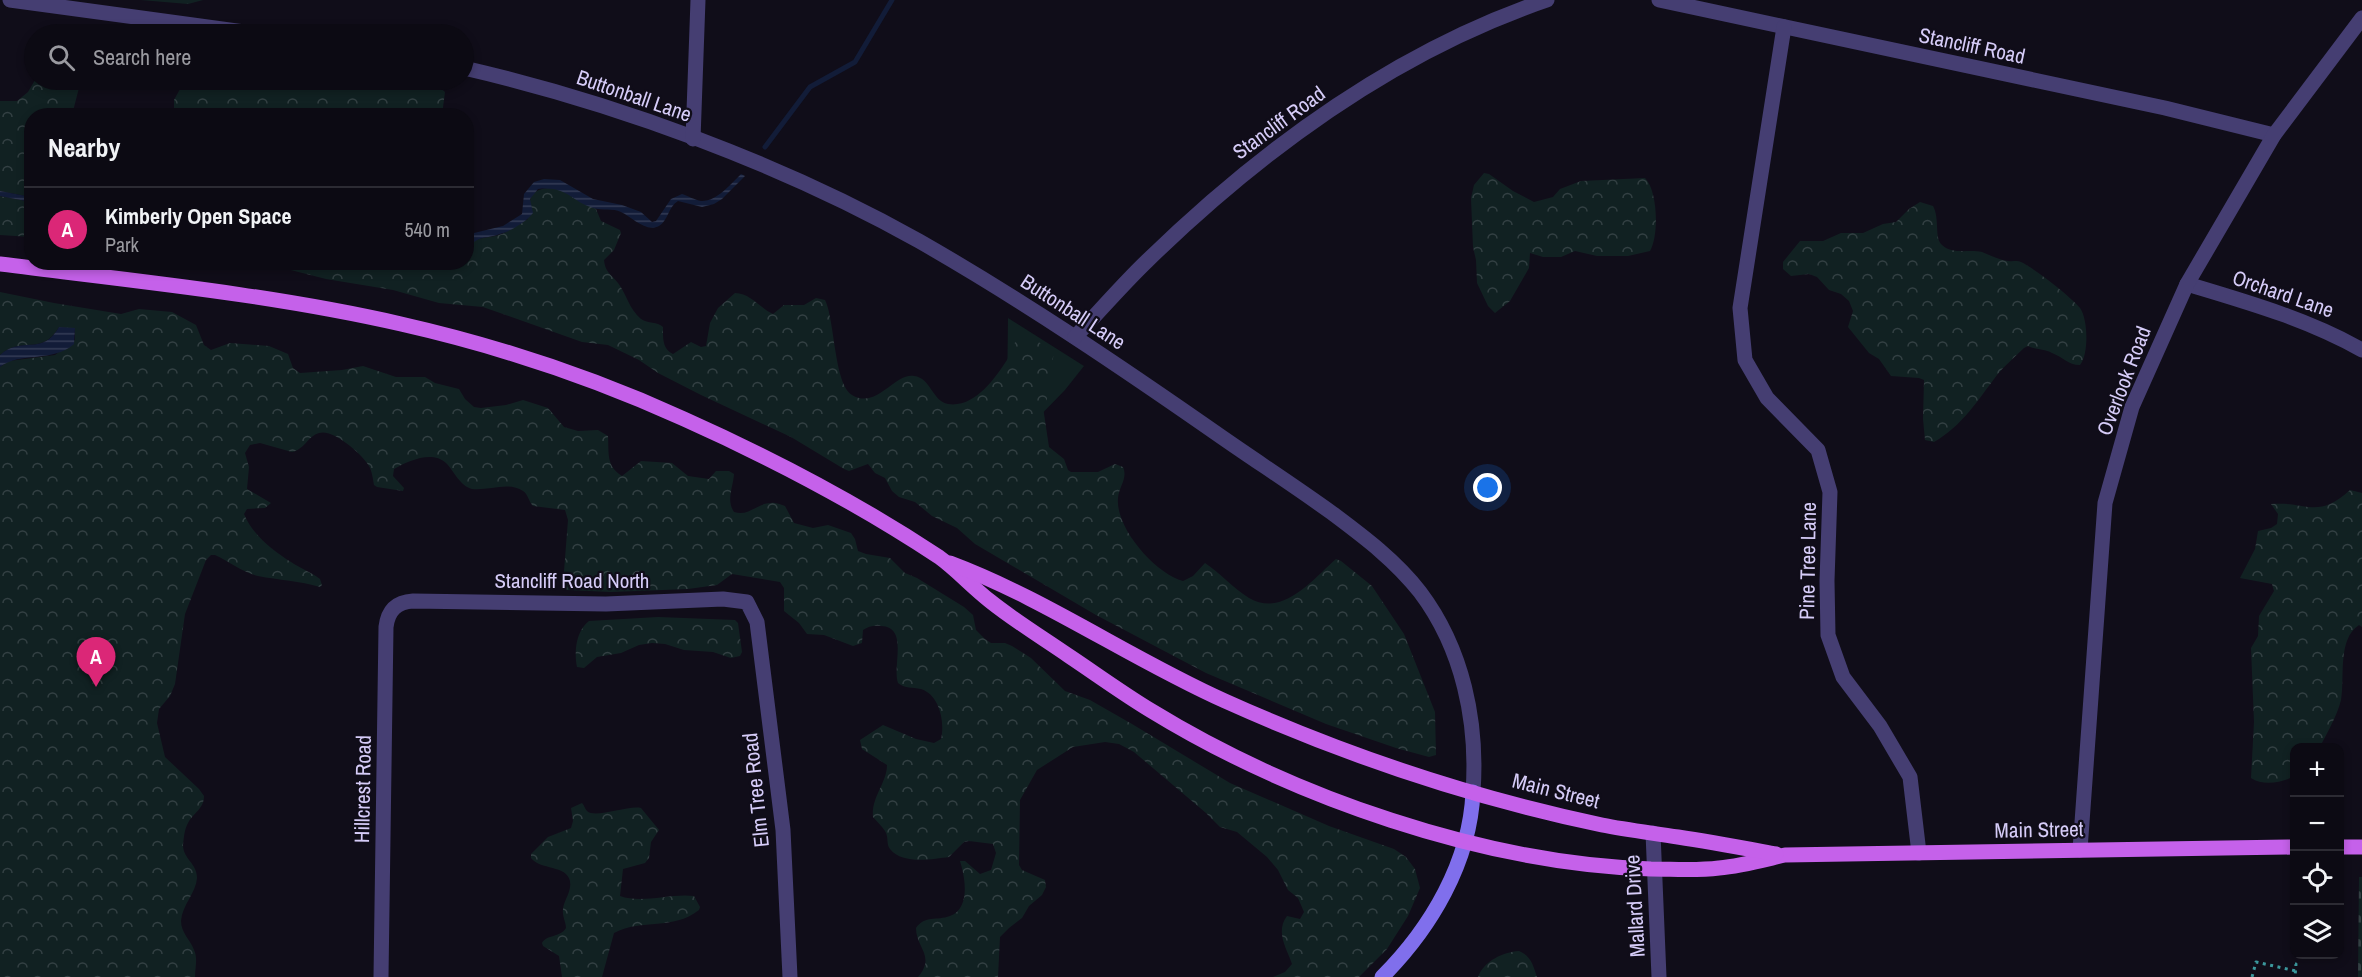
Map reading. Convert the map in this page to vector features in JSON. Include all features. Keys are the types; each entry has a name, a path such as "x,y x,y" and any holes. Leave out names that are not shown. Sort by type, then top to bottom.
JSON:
{"main road":[{"path":"0,264 24,267"},
{"path":"46,270 217,292 357,314 446,334 533,360 628,394 722,436 850,504 943,560"},
{"name":"Main Street","path":"943,560 1015,620 1144,707 1232,755 1360,808 1464,841 1559,861 1654,869 1722,868 1785,855"},
{"name":"Main Street","path":"943,560 1029,597 1139,659 1234,705 1336,747 1473,792 1602,825 1785,855 2290,847"},
{"path":"1382,977 1404,955 1433,915 1455,870 1464,841 1473,792"},
{"path":"2344,847 2362,846"}],"street":[{"path":"10,0 186,24"},
{"path":"693,139 698,0"},
{"name":"Stancliff Road","path":"1075,337 1145,263 1191,220 1247,172 1306,128 1377,81 1418,58 1485,24 1547,0"},
{"name":"Stancliff Road","path":"1659,0 2165,108 2274,135"},
{"name":"Overlook Road","path":"2080,850 2105,503 2132,406 2187,284 2274,135 2362,18"},
{"name":"Pine Tree Lane","path":"1784,27 1740,308 1746,360 1767,398 1818,450 1830,492 1828,635 1843,677 1880,726 1910,777 1919,853"},
{"name":"Buttonball Lane","path":"474,70 574,97 693,139 827,195 916,240 1002,290 1075,337 1313,500 1375,545 1399,567 1421,594 1436,618 1452,649 1461,674 1472,731 1473,792"},
{"name":"Orchard Lane","path":"2187,284 2270,308 2336,335 2362,350"},
{"name":"Stancliff Road North","path":"397,605 414,601 606,604 723,599 747,602"},
{"name":"Elm Tree Road","path":"747,602 757,622 783,830 790,977"},
{"name":"Hillcrest Road","path":"381,977 386,627 391,611 397,605"},
{"name":"Mallard Drive","path":"1653,833 1659,977"}],"path":[{"path":"2252,977 2256,962 2296,971"},
{"path":"2295,977 2296,964"}],"green space":[{"path":"141,0 203,0 188,4"},
{"path":"29,90 78,90 74,108 24,108 24,196 0,191 0,101 17,101"},
{"path":"180,90 443,90 445,92 443,108 174,108 174,100"},
{"path":"1484,173 1534,202 1553,197 1560,189 1581,181 1645,178 1653,193 1656,214 1655,235 1650,251 1628,256 1597,256 1575,251 1561,257 1543,257 1530,253 1529,268 1510,301 1495,313 1488,306 1477,283 1473,247 1471,198 1474,185"},
{"path":"559,189 572,195 596,209 601,221 620,230 621,233 614,250 604,260 606,267 637,315 644,321 663,327 665,346 673,354 691,342 701,347 706,346 710,323 718,308 735,293 750,298 773,314 784,305 804,305 816,298 825,300 838,365 846,389 852,395 861,398 877,395 899,380 914,376 924,381 943,402 957,404 966,402 982,391 996,376 1020,336 1043,345 1054,354 1046,385 1047,399 1043,407 1049,447 1064,459 1071,472 1098,472 1115,464 1123,467 1124,479 1118,498 1119,510 1130,536 1150,560 1172,577 1183,581 1193,576 1205,563 1237,590 1262,603 1274,603 1297,594 1336,559 1341,561 1372,586 1404,634 1435,712 1436,755 1429,757 1396,748 1326,724 1206,673 1096,615 975,544 957,528 932,516 915,502 899,497 892,491 885,478 875,473 868,464 849,471 844,469 791,437 701,395 608,345 582,342 483,307 439,303 393,290 326,279 291,270 474,270 474,242 502,234 528,219 531,198 536,191"},
{"path":"0,196 24,201 24,237 0,235"},
{"path":"1920,202 1933,206 1938,238 1942,245 1951,250 1977,251 2001,260 2019,261 2027,265 2080,308 2086,328 2085,353 2080,365 2072,364 2046,351 2028,346 2024,348 2000,371 1961,420 1934,442 1925,440 1924,380 1891,376 1879,359 1869,353 1848,327 1853,311 1849,301 1841,294 1829,290 1817,277 1809,274 1791,276 1783,269 1783,262 1800,241 1823,241 1841,233 1863,233 1883,224 1896,222"},
{"path":"0,292 121,314 139,309 172,312 196,325 204,345 211,350 230,343 269,346 288,354 293,368 300,373 363,366 396,377 425,377 435,383 459,389 474,407 506,405 523,400 548,408 564,427 578,431 598,430 608,436 611,463 622,476 641,461 672,463 688,476 709,479 716,471 729,471 734,474 730,503 734,512 744,513 761,505 775,503 785,506 794,523 813,528 828,525 851,533 858,551 890,558 905,573 964,607 973,615 976,630 985,639 991,643 1005,643 1031,658 1065,691 1090,700 1230,783 1329,826 1394,849 1406,857 1415,869 1420,888 1408,916 1387,949 1359,977 1273,977 1285,972 1292,964 1283,940 1284,922 1287,916 1300,919 1304,912 1298,898 1288,890 1278,870 1267,857 1237,832 1220,827 1134,752 1119,744 1105,742 1073,747 1037,770 1020,800 1019,865 1022,870 1045,880 1046,887 1042,895 1029,906 1022,918 1000,937 998,977 918,977 923,970 925,958 916,928 923,921 950,916 961,906 965,883 960,861 965,861 980,874 991,870 996,853 993,844 969,841 964,842 949,857 918,860 902,857 890,849 885,831 873,817 874,803 885,778 887,765 862,749 860,740 883,725 916,739 934,743 941,739 942,733 940,710 933,697 921,689 906,687 898,683 897,640 890,628 872,626 867,628 863,630 862,643 853,646 824,635 807,634 799,623 784,611 784,588 780,582 732,574 717,585 688,589 611,592 567,590 563,588 568,520 565,510 533,506 525,492 517,488 505,486 472,489 461,482 446,463 434,457 413,460 394,469 393,476 404,488 403,491 377,487 374,485 369,466 361,456 332,434 319,433 300,449 292,452 260,443 250,445 245,453 249,467 247,489 271,503 265,508 247,509 244,514 258,535 270,547 320,579 322,585 320,587 258,576 211,555 206,560 185,614 175,684 170,696 159,709 157,723 165,757 204,796 202,804 187,826 183,845 185,854 195,868 197,878 181,921 182,929 195,953 195,977 0,977 0,367 9,361 55,355 75,340 75,329 59,327 45,341 16,346 0,355"},
{"path":"1008,318 1084,366 1065,390 1031,425 1007,393"},
{"path":"2350,490 2362,493 2362,627 2359,625 2352,631 2347,640 2343,660 2341,700 2322,743 2290,743 2290,778 2272,783 2261,782 2251,778 2254,722 2251,648 2258,636 2259,616 2274,591 2272,584 2240,578 2255,549 2258,531 2277,524 2278,514 2271,504 2320,507 2339,499"},
{"path":"658,617 735,620 738,623 742,652 740,656 731,658 713,652 684,650 665,644 652,643 639,645 621,653 597,657 584,668 577,667 577,642 581,630 589,621"},
{"path":"582,803 591,813 641,808 659,830 651,842 649,858 645,863 623,869 620,896 647,899 694,896 700,907 689,916 678,920 636,926 614,933 602,977 562,977 559,956 542,943 566,928 563,909 570,881 564,872 535,862 531,854 548,837 571,828 573,821 571,808"},
{"path":"2359,877 2362,877 2362,977 2358,977"},
{"path":"1519,951 1529,958 1537,977 1478,977 1485,966 1495,958"}],"water":[{"path":"741,174 745,176 714,204 702,207 678,201 662,224 654,228 644,226 618,211 596,209 585,205 563,192 538,189 530,199 533,213 526,220 504,233 478,239 474,242 474,233 503,226 522,214 524,194 534,182 544,179 560,180 593,199 641,212 652,222 656,221 671,199 682,194 696,200 707,201 723,192"},
{"path":"0,191 24,196 24,201 0,196"},
{"path":"59,327 75,328 74,344 66,350 17,359 0,367 0,355 8,349 46,341"}],"waterway":[{"path":"765,147 810,87 855,62 892,0"}],"place":[{"name":"Kimberly Open Space","path":"96,687"}]}
